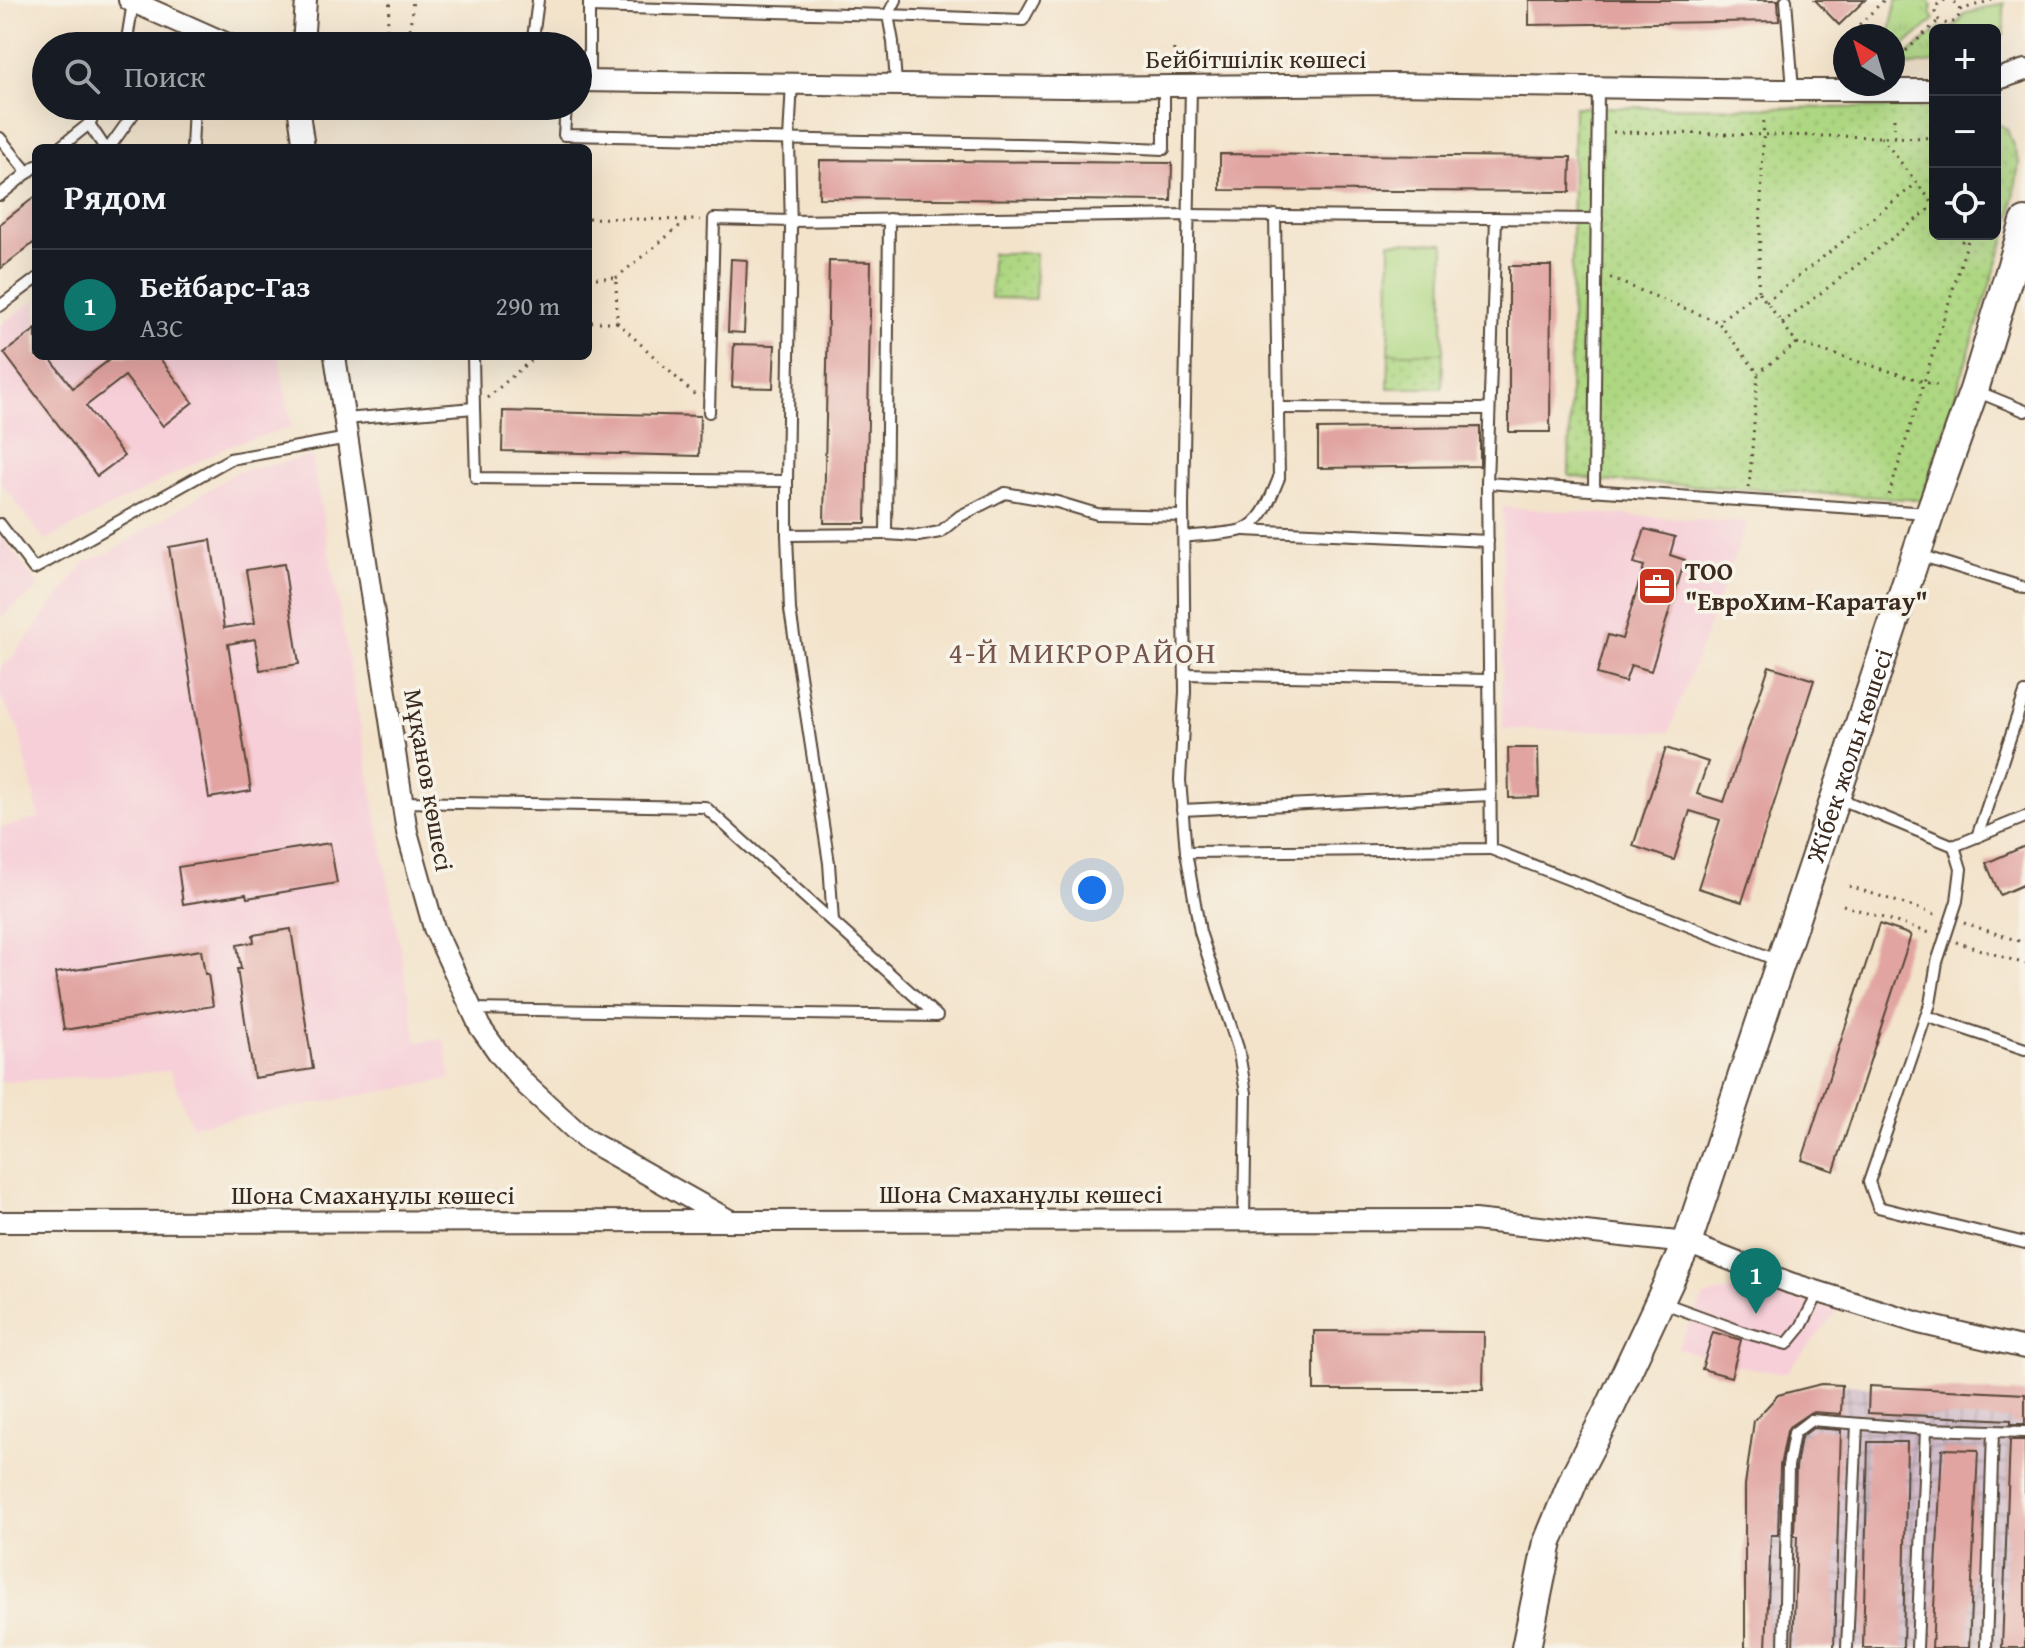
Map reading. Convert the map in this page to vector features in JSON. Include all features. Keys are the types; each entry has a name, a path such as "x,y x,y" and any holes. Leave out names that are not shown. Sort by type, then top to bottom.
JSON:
{"main road":[{"name":"Жібек жолы көшесі","path":"1526,1648 1548,1542 1576,1474 1687,1243 1930,513 1974,390 2025,222"}],"street":[{"path":"304,32 306,0"},
{"path":"131,1 194,32"},
{"path":"2001,78 2025,70"},
{"name":"Бейбітшілік көшесі","path":"592,81 1066,87 1393,84 1929,90"},
{"path":"300,120 303,144"},
{"name":"Мұқанов көшесі","path":"336,360 407,832 434,928 480,1027 526,1085 585,1139 731,1221"},
{"name":"Шона Смаханұлы көшесі","path":"0,1222 1474,1220 1687,1243 1790,1283 1919,1323 2025,1348"}],"lane":[{"path":"534,32 538,0"},
{"path":"896,0 888,15 896,84"},
{"path":"587,32 589,4 744,5 1023,20 1034,0"},
{"path":"1786,0 1793,90"},
{"path":"128,32 131,1"},
{"path":"792,82 787,481 790,610 829,863 833,922"},
{"path":"565,120 564,135 1164,149 1164,86"},
{"path":"1191,86 1183,516 1185,674 1180,780 1186,852 1200,932 1238,1048 1246,1093 1244,1220"},
{"path":"1594,491 1598,87"},
{"path":"64,144 91,120"},
{"path":"110,144 128,120"},
{"path":"192,144 193,120"},
{"path":"89,124 104,144"},
{"path":"0,138 32,169 0,195"},
{"path":"1244,530 1259,518 1279,478 1275,215"},
{"path":"709,412 714,219 791,221 1275,215 1597,219"},
{"path":"1491,849 1487,483 1496,218"},
{"path":"886,534 889,219"},
{"path":"0,306 32,282"},
{"path":"473,360 476,478 787,481"},
{"path":"1974,390 2025,411"},
{"path":"1,529 34,569 230,459 346,429 474,408"},
{"path":"1278,408 1489,409"},
{"path":"1487,483 1930,513"},
{"path":"787,535 918,536 940,532 960,516 1005,493 1057,502 1097,514 1183,516"},
{"path":"1184,537 1244,530 1488,541"},
{"path":"1917,554 2025,588"},
{"path":"1185,674 1489,680"},
{"path":"1977,837 2025,695"},
{"path":"1182,810 1490,795"},
{"path":"1836,797 1954,846 2025,817"},
{"path":"402,802 705,807 937,1016 472,1009"},
{"path":"1954,846 1961,869 1957,901 1937,962 1930,1004 1869,1182 1878,1207 2025,1243"},
{"path":"1186,852 1491,849 1780,962"},
{"path":"1926,1016 2025,1049"},
{"path":"1659,1302 1787,1344 1801,1327 1819,1292"},
{"path":"1784,1648 1788,1466 1794,1433 1811,1420 1926,1429 2025,1432"},
{"path":"1847,1648 1857,1424"},
{"path":"1917,1648 1926,1429"},
{"path":"1986,1648 1993,1431"}],"path":[{"path":"387,32 390,0"},
{"path":"410,32 413,0"},
{"path":"1861,24 1884,0"},
{"path":"1945,0 1937,2 1935,12 1939,20 1947,24 1958,18 1960,10 1952,0"},
{"path":"1960,10 1992,0"},
{"path":"1905,52 1939,20"},
{"path":"1764,117 1758,291 1797,343 1942,387"},
{"path":"1894,118 1895,138"},
{"path":"1597,132 1929,138"},
{"path":"1881,137 1929,198"},
{"path":"1766,302 1917,183"},
{"path":"1782,323 1929,211"},
{"path":"592,218 714,219"},
{"path":"592,278 616,278 687,220"},
{"path":"1962,240 1966,246"},
{"path":"1884,510 1968,240"},
{"path":"1596,273 1718,322 1758,373 1748,501"},
{"path":"616,278 617,322"},
{"path":"1718,322 1758,291"},
{"path":"592,322 617,322 696,395 709,412"},
{"path":"1758,373 1797,343"},
{"path":"474,408 531,360"}],"shaded area":[{"path":"32,302 32,360 280,360 292,428 230,445 45,541 0,481 0,325"},
{"path":"312,456 417,1042 444,1039 451,1079 192,1126 170,1071 0,1082 0,828 39,818 19,729 0,696 0,667 10,660 85,562 111,552 236,472"},
{"path":"1503,507 1747,523 1669,732 1502,729"},
{"path":"0,535 40,587 0,618"},
{"path":"1744,1287 1838,1310 1785,1374 1735,1365 1731,1377 1702,1369 1705,1356 1677,1348 1704,1297"},
{"path":"1821,1384 2025,1394 2025,1648 1745,1648 1745,1485 1754,1421 1778,1395"}],"green space":[{"path":"1928,0 1935,19 1905,45 1905,24 1891,24 1896,2"},
{"path":"2004,3 2004,35 2001,37 2001,24 1956,24 1964,14"},
{"path":"1929,37 1929,63 1905,66 1905,57"},
{"path":"1574,107 1929,108 1929,240 2001,240 2001,126 2007,129 2019,162 2011,219 1922,500 1602,481 1569,476"},
{"path":"1390,242 1444,243 1443,353 1389,353"},
{"path":"992,253 1036,253 1035,299 991,298"},
{"path":"1389,353 1443,353 1442,388 1388,388"}],"building":[{"path":"1529,0 1778,0 1779,21 1529,25"},
{"path":"1815,0 1865,0 1840,24"},
{"path":"1220,154 1571,157 1570,192 1220,190"},
{"path":"820,160 1172,163 1171,201 819,198"},
{"path":"32,199 32,244 0,269 0,224"},
{"path":"731,259 747,260 744,333 728,332"},
{"path":"829,261 871,262 866,523 824,523"},
{"path":"1509,266 1551,266 1550,432 1509,432"},
{"path":"32,332 32,360 51,360 73,388 109,360 161,360 193,402 163,426 125,376 86,406 124,456 97,476 4,353"},
{"path":"734,344 775,345 773,388 732,387"},
{"path":"503,411 700,416 699,456 502,451"},
{"path":"1480,427 1480,466 1318,468 1318,429"},
{"name":"ТОО \"ЕвроХим-Каратау\"","path":"1645,529 1675,537 1670,555 1685,560 1651,671 1631,665 1625,682 1597,674 1608,635 1622,639 1644,566 1634,563"},
{"path":"211,540 224,628 255,623 246,570 284,564 299,664 260,670 255,639 228,644 251,791 209,798 169,547"},
{"path":"1769,666 1814,680 1742,902 1698,888 1720,820 1690,811 1674,860 1633,846 1666,748 1708,762 1697,794 1724,802"},
{"path":"1508,748 1538,748 1539,797 1509,798"},
{"path":"330,843 337,883 247,898 246,894 183,904 178,867"},
{"path":"2025,846 2025,884 2000,895 1986,863"},
{"path":"1879,924 1911,935 1834,1171 1802,1160"},
{"path":"291,929 313,1069 254,1078 237,969 241,969 237,945 254,942 253,935"},
{"path":"201,950 213,1006 64,1030 55,973"},
{"path":"1314,1331 1484,1332 1483,1390 1314,1390"},
{"path":"1713,1332 1741,1340 1731,1377 1702,1369"},
{"path":"1821,1384 1842,1385 1841,1414 1811,1412 1787,1431 1780,1466 1778,1535 1771,1535 1766,1648 1745,1648 1745,1485 1754,1421 1778,1395"},
{"path":"1869,1386 2025,1394 2025,1424 2011,1424 2011,1420 1868,1413"},
{"path":"1813,1428 1841,1430 1834,1648 1793,1648 1796,1467 1801,1437"},
{"path":"2010,1440 2025,1440 2025,1648 2002,1648"},
{"path":"1868,1442 1907,1442 1903,1648 1863,1648"},
{"path":"1942,1449 1978,1450 1969,1648 1932,1648"}],"place":[{"name":"ТОО \"ЕвроХим-Каратау\"","path":"1657,586"},
{"name":"Бейбарс-Газ","path":"1756,1314"}],"district":[{"name":"4-Й МИКРОРАЙОН","path":"1083,653"}]}
